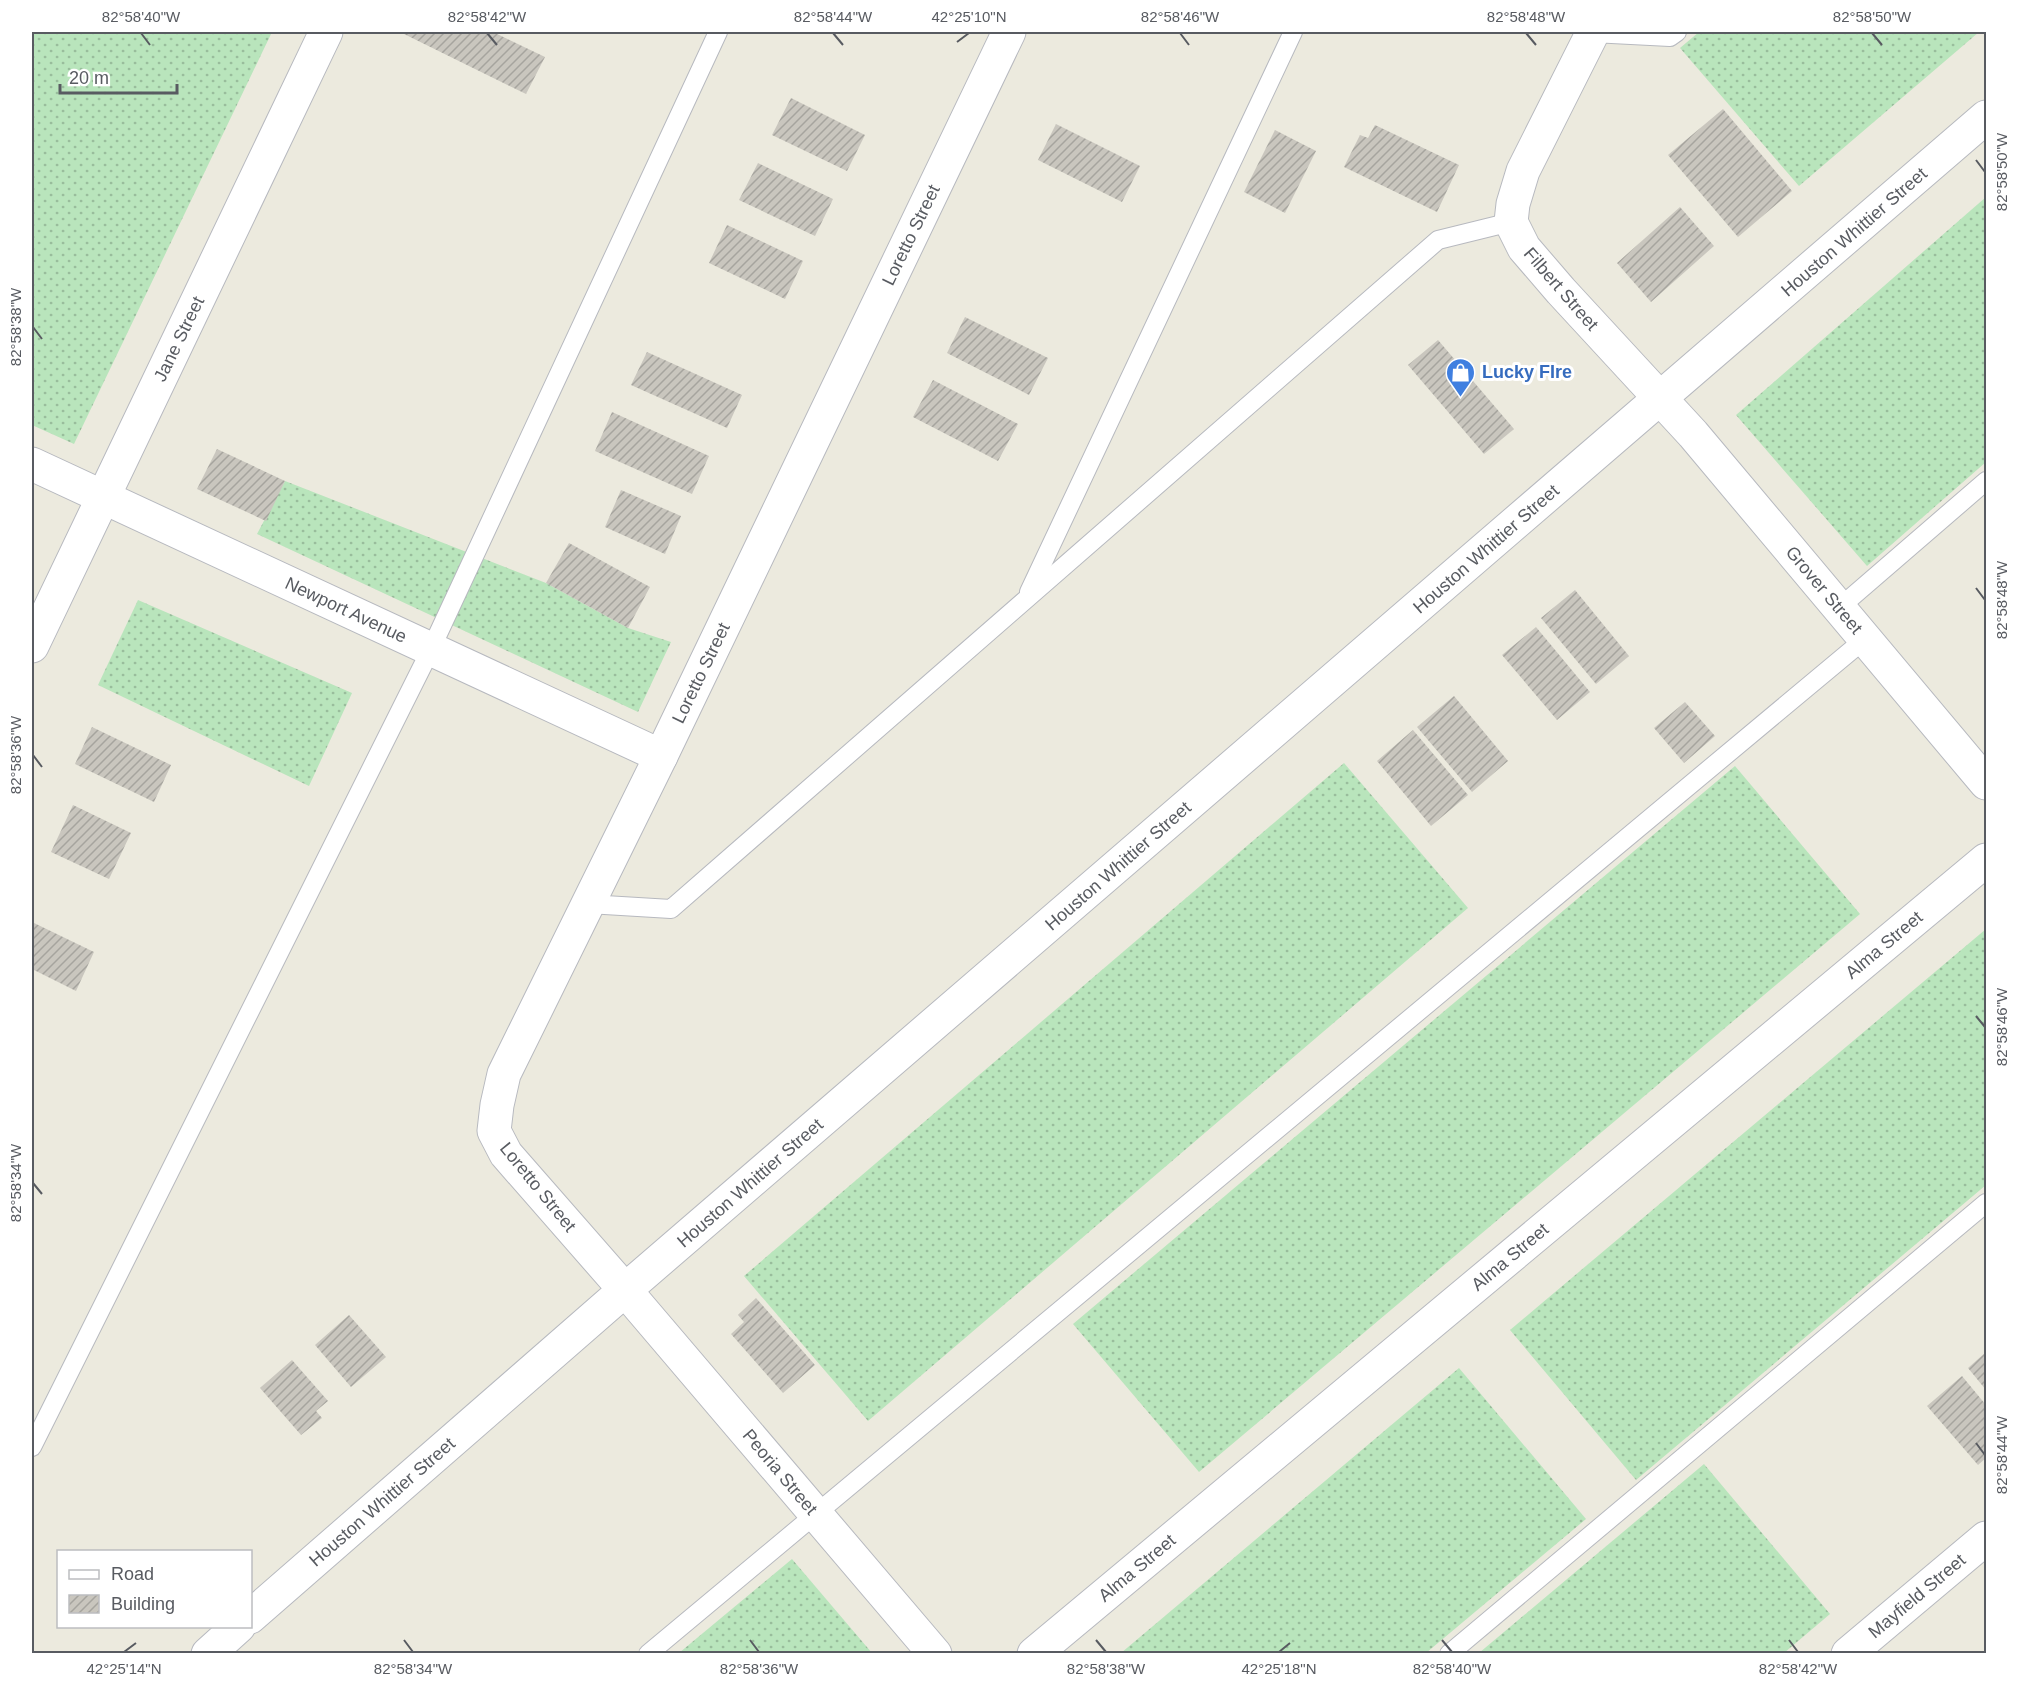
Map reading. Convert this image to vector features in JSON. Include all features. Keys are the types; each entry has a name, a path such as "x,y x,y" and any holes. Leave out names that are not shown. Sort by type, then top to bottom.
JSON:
{"street":[{"name":"Jane Street","path":"32,646 326,32"},
{"name":"Loretto Street","path":"626,1290 506,1154 494,1131 504,1074 661,756 1009,32"},
{"path":"1511,222 1513,204 1523,171 1592,32"},
{"name":"Houston Whittier Street","path":"252,1615 1986,117"},
{"name":"Filbert Street","path":"1511,222 1524,248 1660,399"},
{"name":"Grover Street","path":"1660,399 1693,434 1986,783"},
{"name":"Newport Avenue","path":"32,464 661,756"},
{"name":"Alma Street","path":"1034,1653 1986,860"},
{"name":"Peoria Street","path":"626,1290 935,1653"},
{"name":"Mayfield Street","path":"1848,1653 1986,1538"},
{"path":"208,1653 237,1628"}],"lane":[{"path":"32,1447 431,649 718,32"},
{"path":"1026,599 1293,32"},
{"path":"1592,32 1670,37 1677,32"},
{"path":"588,904 671,909 1438,240 1511,222"},
{"path":"1839,608 1986,481"},
{"path":"648,1653 1865,639"},
{"path":"1449,1653 1986,1203"}],"green space":[{"path":"32,32 272,32 74,444 32,425"},
{"path":"1699,32 1979,32 1799,186 1680,48"},
{"path":"1986,197 1986,462 1867,566 1736,415"},
{"path":"285,481 546,583 628,628 671,642 638,712 257,534"},
{"path":"138,600 352,693 309,786 98,685"},
{"path":"1344,763 1468,908 868,1421 744,1276"},
{"path":"1735,766 1860,914 1199,1472 1073,1324"},
{"path":"1986,929 1986,1185 1636,1480 1510,1330"},
{"path":"1459,1368 1586,1519 1426,1653 1121,1653"},
{"path":"1704,1464 1830,1614 1784,1653 1479,1653"},
{"path":"792,1559 872,1653 679,1653"}],"building":[{"path":"400,32 493,32 545,57 526,94"},
{"path":"791,98 865,135 847,171 772,135"},
{"path":"1723,109 1792,191 1738,237 1668,155"},
{"path":"1056,124 1140,166 1122,202 1038,160"},
{"path":"1375,125 1459,165 1437,212 1344,167 1360,135 1368,138"},
{"path":"1275,130 1316,151 1285,213 1244,192"},
{"path":"758,163 833,199 815,236 739,200"},
{"path":"1680,207 1714,246 1651,302 1617,263"},
{"path":"727,225 803,261 785,299 709,263"},
{"path":"965,317 1048,358 1029,395 947,353"},
{"name":"Lucky FIre","path":"1438,340 1514,429 1484,454 1408,365"},
{"path":"647,352 742,395 727,428 631,385"},
{"path":"933,380 1018,424 998,461 913,417"},
{"path":"612,412 709,456 692,494 595,451"},
{"path":"217,449 285,481 266,521 197,489"},
{"path":"621,490 681,516 665,554 605,527"},
{"path":"569,543 650,587 628,628 546,583"},
{"path":"1575,590 1629,656 1596,684 1541,618"},
{"path":"1536,627 1590,692 1557,720 1502,655"},
{"path":"1454,696 1508,761 1472,792 1417,727"},
{"path":"1685,702 1715,736 1684,763 1654,728"},
{"path":"92,727 171,765 154,802 75,764"},
{"path":"1413,730 1468,795 1431,826 1377,761"},
{"path":"73,805 131,833 109,879 51,852"},
{"path":"32,922 94,952 76,991 32,969"},
{"path":"756,1298 815,1365 783,1393 731,1334 744,1322 738,1315"},
{"path":"349,1315 386,1357 351,1387 315,1345"},
{"path":"1986,1352 1986,1390 1968,1368"},
{"path":"292,1360 328,1401 316,1411 322,1418 301,1435 260,1388"},
{"path":"1962,1376 1986,1405 1986,1458 1978,1465 1927,1406"}],"place":[{"name":"Lucky FIre","path":"1461,398"}]}
